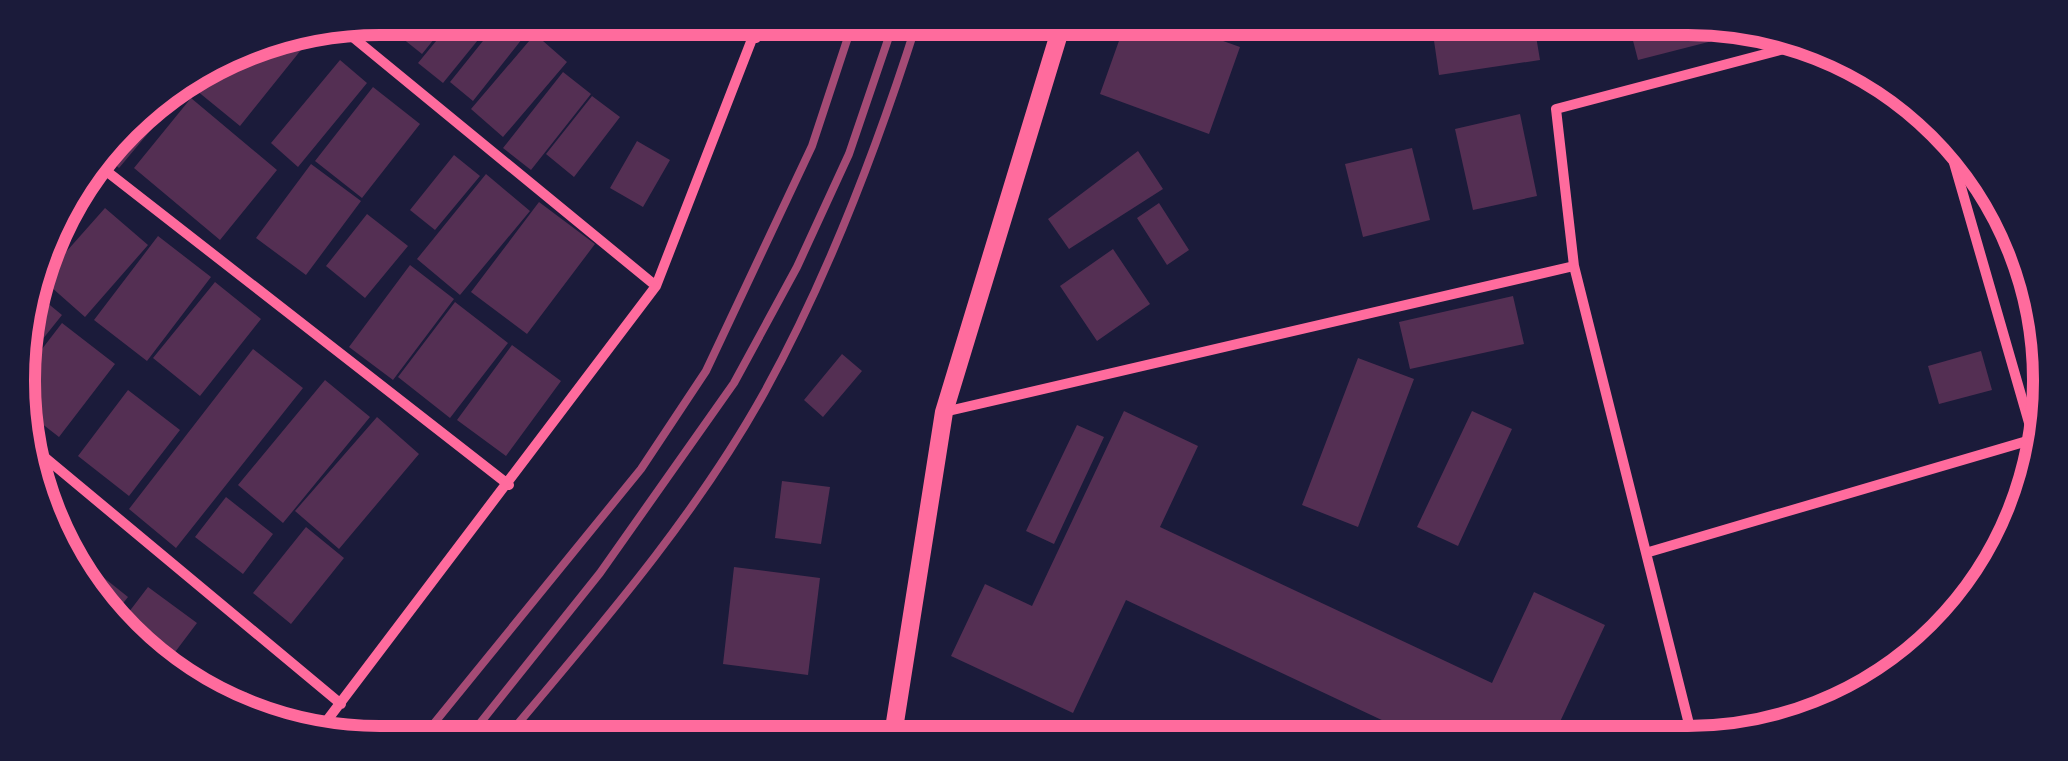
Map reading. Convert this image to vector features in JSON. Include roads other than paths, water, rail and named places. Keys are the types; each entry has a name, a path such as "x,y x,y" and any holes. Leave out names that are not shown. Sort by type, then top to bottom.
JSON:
{"street":[{"path":"752,35 756,38"},
{"path":"327,721 656,286 757,35"},
{"path":"893,726 944,412 1059,35"},
{"path":"353,37 656,286"},
{"path":"1690,726 1574,266 1556,109 1783,49"},
{"path":"1954,161 2030,416"},
{"path":"106,171 509,485"},
{"path":"944,412 1574,266"},
{"path":"1649,552 2027,441"},
{"path":"44,457 341,704"}],"railway":[{"path":"432,726 641,469 706,371 812,146 849,35"},
{"path":"478,726 600,573 734,383 797,267 849,154 890,35"},
{"path":"516,726 677,527 764,393 850,211 913,35"}]}
